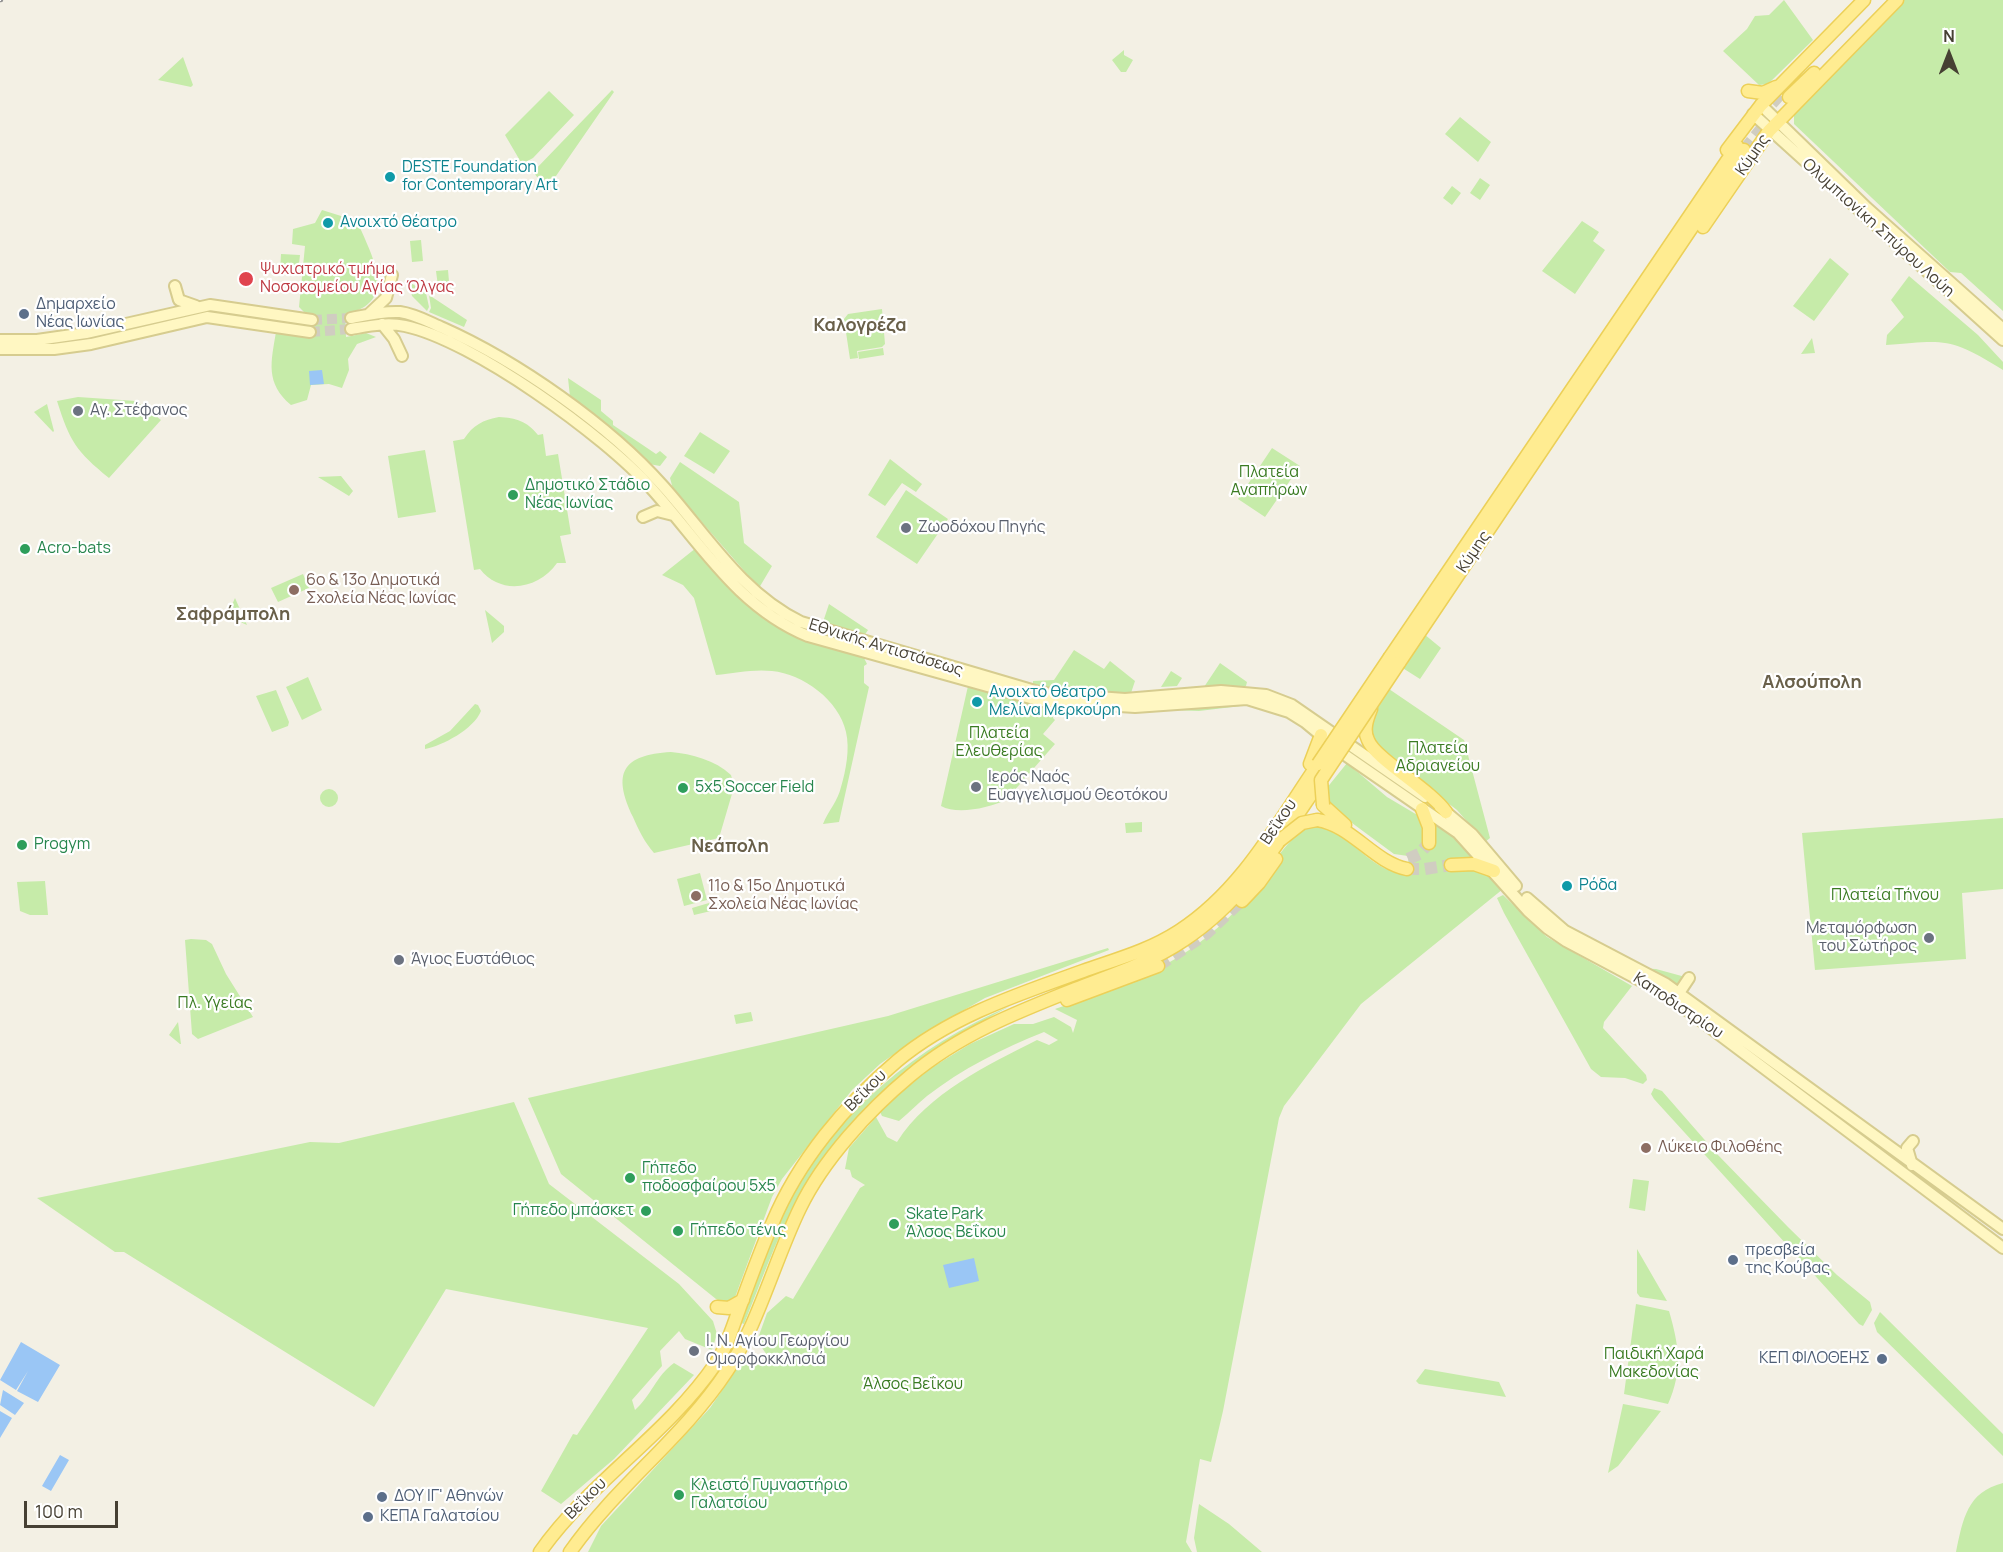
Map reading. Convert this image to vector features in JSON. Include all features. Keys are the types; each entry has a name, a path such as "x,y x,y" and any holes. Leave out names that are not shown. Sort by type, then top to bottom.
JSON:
{"main road":[{"name":"Κύμης","path":"1785,91 1864,0"},
{"name":"Κύμης","path":"1785,91 1875,0"},
{"name":"Κύμης","path":"1624,323 1632,291 1652,258 1757,110 1785,91 1890,0"},
{"name":"Κύμης","path":"1321,780 1372,707 1395,660 1446,574 1624,323 1659,290 1758,147 1897,0"},
{"path":"1748,91 1767,93 1785,91"},
{"name":"Ολυμπιονίκη Σπύρου Λούη","path":"1757,110 1775,130 2003,340"},
{"name":"Ολυμπιονίκη Σπύρου Λούη","path":"1775,130 2003,328"},
{"name":"Κύμης","path":"1311,760 1395,660 1741,148"},
{"path":"368,315 386,298 392,275"},
{"path":"175,286 179,300 197,306"},
{"path":"0,340 37,340 86,333 197,306 222,306 311,326 198,317 91,344 54,348 0,349"},
{"name":"Εθνικής Αντιστάσεως","path":"400,312 434,324 499,357 568,403 614,439 662,484 752,589 778,609 801,622 1042,693 1125,699 1221,690 1247,691 1284,701 1317,722 1331,741 1289,712 1258,700 1224,698 1135,707 1048,702 808,636 775,620 746,599 639,475 606,445 545,400 457,346 412,327 351,323 368,315 400,312"},
{"path":"382,324 394,339 402,356"},
{"path":"643,517 657,511 674,515"},
{"path":"1103,964 1176,924 1215,893 1242,863 1311,760 1331,741 1409,620 1437,581 1446,574"},
{"path":"1372,707 1366,724 1366,735 1376,752 1435,798 1446,812"},
{"path":"1317,722 1330,725 1343,720"},
{"path":"1229,902 1259,883 1316,800 1338,759 1331,741"},
{"name":"Καποδιστρίου","path":"1331,741 1352,745 1446,812 1472,834 1529,901 1548,918 1581,940 1637,968 1679,993 1912,1165 2003,1229"},
{"name":"Καποδιστρίου","path":"1331,741 1458,833 1528,911 1556,934 1661,990 2003,1248"},
{"name":"Βεΐκου","path":"540,1552 568,1515 668,1420 702,1382 726,1346 771,1224 789,1187 836,1122 880,1076 921,1044 974,1013 1023,992 1132,956 1229,902 1311,760"},
{"path":"1279,841 1302,823 1317,820 1335,826 1386,861 1408,864 1391,857 1338,819 1323,805 1321,780"},
{"name":"Βεΐκου","path":"570,1552 615,1495 697,1410 729,1369 801,1205 850,1135 912,1074 962,1039 1045,1001 1150,959 1184,940 1229,902 1253,878 1321,780"},
{"path":"1422,809 1430,827 1429,843"},
{"path":"1452,865 1474,864 1494,871"},
{"path":"1045,1001 1070,1000 1158,966"},
{"path":"1637,968 1656,969"},
{"path":"1679,993 1689,978"},
{"path":"1912,1165 1907,1153 1908,1144 1913,1141"},
{"path":"717,1307 729,1308 744,1299"}],"green space":[{"path":"1784,0 1813,40 1768,84 1759,85 1723,51 1747,29 1755,16 1769,15"},
{"path":"1903,0 2003,0 2003,311 1961,273 1950,272 1794,124 1794,114"},
{"path":"1124,50 1124,55 1133,60 1126,72 1121,72 1112,60"},
{"path":"183,57 193,85 191,87 158,80"},
{"path":"612,90 614,92 547,189 533,172"},
{"path":"549,91 574,115 533,158 522,164 505,135"},
{"path":"1460,117 1491,142 1478,162 1445,134"},
{"path":"1480,178 1490,185 1480,200 1470,193"},
{"path":"1452,186 1461,193 1452,205 1443,198"},
{"path":"322,210 357,221 369,249 377,276 377,289 372,300 362,308 345,314 346,337 366,333 376,337 357,344 348,359 349,370 342,388 329,384 311,385 307,400 291,405 277,389 274,380 272,362 274,343 276,332 305,337 314,327 312,320 299,307 305,246 292,244 293,229 315,223"},
{"path":"1582,221 1599,232 1593,241 1605,250 1575,294 1542,271"},
{"path":"421,240 423,261 412,262 410,241"},
{"path":"281,254 300,255 298,273 280,271"},
{"path":"1830,258 1849,274 1814,321 1793,306"},
{"path":"448,270 450,293 439,294 436,271"},
{"path":"1909,276 1978,335 2003,362 2003,370 1971,351 1947,343 1922,342 1886,345 1887,335 1904,317 1891,300"},
{"path":"411,283 426,293 429,307 427,311 412,296 409,284"},
{"path":"429,295 467,320 464,327 429,312 431,308"},
{"path":"882,309 885,344 882,347 857,351 858,358 850,359 844,319 848,314"},
{"path":"1812,338 1815,353 1801,354"},
{"path":"883,348 884,355 859,359 858,352"},
{"path":"568,378 601,400 601,411 613,421 613,425 656,454 660,451 667,457 660,466 649,464 570,397"},
{"path":"78,397 136,401 161,420 109,478 81,453 66,427 57,401"},
{"path":"47,404 54,431 53,432 34,412"},
{"name":"Δημοτικό Στάδιο Νέας Ιωνίας","path":"499,417 521,421 530,426 538,435 543,434 546,456 558,454 571,534 560,536 566,563 557,563 540,579 520,586 498,583 480,569 474,570 453,441 464,439 479,424"},
{"path":"700,432 730,451 714,474 684,456"},
{"name":"Πλατεία Αναπήρων","path":"1272,448 1300,466 1265,517 1238,499"},
{"path":"425,450 436,512 398,518 388,456"},
{"path":"890,459 922,484 916,492 902,483 885,506 868,495"},
{"path":"680,462 739,502 744,543 772,566 759,588 673,489 670,478"},
{"path":"341,476 353,491 349,496 318,477"},
{"path":"906,490 948,519 917,564 876,537"},
{"path":"696,548 733,591 775,625 810,642 864,658 867,664 864,666 864,683 869,687 839,822 823,824 840,792 846,767 847,739 842,720 828,699 796,677 772,671 716,675 694,598 683,585 662,575"},
{"path":"303,574 309,588 278,602 271,588"},
{"path":"235,598 247,625 227,616"},
{"path":"829,604 868,630 864,636 822,625"},
{"path":"485,610 504,626 504,632 492,643"},
{"path":"1424,634 1441,648 1420,679 1401,667"},
{"path":"1074,650 1104,669 1110,661 1135,681 1131,693 1059,690 1033,685 1033,681 1054,680"},
{"path":"1220,663 1247,682 1246,686 1204,687"},
{"path":"1171,671 1182,678 1177,686 1161,687"},
{"path":"308,677 322,710 302,720 286,687"},
{"name":"Πλατεία Ελευθερίας","path":"968,686 1055,709 1053,718 1055,720 1043,734 1055,744 1006,800 982,808 948,809 941,806"},
{"name":"Πλατεία Αδριανείου","path":"1389,689 1464,740 1490,838 1485,842 1457,810 1377,749 1369,736 1374,714"},
{"path":"276,690 289,722 288,726 272,732 256,696"},
{"path":"475,704 481,711 472,724 448,740 425,749 425,745 450,731"},
{"path":"1249,705 1199,711 1170,710"},
{"path":"671,752 695,756 718,765 731,775 734,787 719,838 654,853 639,831 627,802 623,789 623,778 632,762 641,757"},
{"name":"Άλσος Βεΐκου","path":"1347,763 1387,797 1419,816 1434,844 1434,823 1451,833 1503,889 1361,1004 1284,1106 1279,1118 1223,1411 1211,1462 1200,1459 1186,1542 1192,1552 588,1552 601,1526 710,1408 742,1361 760,1364 767,1355 757,1341 767,1313 786,1296 793,1299 860,1188 865,1185 852,1177 850,1170 845,1169 849,1148 876,1117 887,1137 897,1142 925,1109 960,1082 1037,1040 1049,1045 1058,1040 1044,1032 998,1052 940,1086 899,1121 882,1116 880,1112 882,1108 931,1068 970,1044 1014,1024 1033,1024 1054,1017 1071,1027 1073,1033 1077,1020 1055,1009 1132,981 1177,958 1198,944 1240,906 1285,848 1304,829 1311,826 1331,830 1375,863 1392,871 1406,874 1409,870 1408,856 1394,854 1329,806 1326,789"},
{"path":"329,789 335,792 338,798 335,804 329,807 323,804 320,798 323,792"},
{"name":"Πλατεία Τήνου","path":"2003,818 2003,889 1962,893 1966,959 1815,970 1802,833"},
{"path":"1142,822 1142,832 1126,833 1125,823"},
{"path":"700,873 707,900 684,906 677,879"},
{"path":"45,881 48,915 30,915 20,911 17,882"},
{"path":"1503,895 1547,937 1632,986 1604,1022 1603,1028 1646,1075 1647,1080 1643,1084 1625,1078 1601,1077 1591,1069 1504,913 1497,898"},
{"path":"709,903 711,911 694,915 692,908"},
{"name":"Πλ. Υγείας","path":"185,940 206,940 212,944 226,974 253,1017 198,1039 192,1034"},
{"path":"1108,948 1109,950 985,998 926,1032 880,1064 852,1090 782,1179 772,1197 734,1300 722,1302 716,1299 561,1174 528,1098 888,1016"},
{"path":"1637,968 1656,969 1689,978 1679,993"},
{"path":"1010,1006 946,1044 916,1066 860,1114 835,1142 813,1172 794,1205 744,1324 741,1323 781,1217 808,1170 830,1139 882,1085 912,1062 976,1022"},
{"path":"751,1012 753,1021 736,1024 734,1015"},
{"path":"178,1022 181,1044 169,1035"},
{"path":"1654,1088 1662,1091 1717,1154 1788,1227 1837,1275 1870,1302 1872,1310 1863,1326 1654,1099 1651,1094"},
{"path":"514,1102 549,1184 679,1284 713,1321 717,1334 712,1350 685,1339 679,1331 660,1351 662,1366 632,1400 635,1410 674,1363 694,1375 614,1459 561,1504 541,1491 573,1434 577,1435 648,1328 446,1289 374,1407 124,1252 115,1252 37,1198 310,1142 339,1143"},
{"path":"1633,1179 1649,1181 1645,1211 1629,1208"},
{"path":"1637,1249 1667,1301 1640,1297 1637,1293"},
{"name":"Παιδική Χαρά Μακεδονίας","path":"1636,1304 1669,1311 1677,1347 1678,1369 1668,1404 1624,1394"},
{"path":"1880,1312 2003,1434 2003,1456 1877,1332 1874,1323"},
{"path":"1425,1369 1499,1382 1506,1397 1419,1384 1416,1381"},
{"path":"1623,1404 1661,1411 1618,1466 1608,1473"},
{"path":"2003,1483 2003,1552 1956,1552 1964,1518 1974,1500 1991,1487"},
{"path":"1199,1504 1229,1524 1262,1552 1197,1552 1194,1538"}],"water":[{"path":"322,370 324,384 310,385 309,371"},
{"path":"974,1258 979,1281 949,1288 943,1265"},
{"path":"21,1342 60,1365 38,1402 17,1391 28,1371 16,1390 0,1380"},
{"path":"3,1390 24,1403 15,1415 0,1405"},
{"path":"0,1411 12,1418 0,1438"},
{"path":"60,1455 69,1460 51,1491 42,1486"}],"tunnel":[{"path":"1760,117 1783,91"},
{"path":"1744,150 1772,116"},
{"path":"312,320 351,318"},
{"path":"310,332 351,329"},
{"path":"1408,859 1419,854 1429,843"},
{"path":"1407,869 1451,865"},
{"path":"1158,966 1206,934 1239,903"}],"place":[{"name":"DESTE Foundation for Contemporary Art","path":"390,177"},
{"name":"Ανοιχτό θέατρο","path":"328,223"},
{"name":"Ψυχιατρικό τμήμα Νοσοκομείου Αγίας Όλγας","path":"246,279"},
{"name":"Δημαρχείο Νέας Ιωνίας","path":"24,314"},
{"name":"Αγ. Στέφανος","path":"78,411"},
{"name":"Δημοτικό Στάδιο Νέας Ιωνίας","path":"513,495"},
{"name":"Ζωοδόχου Πηγής","path":"906,528"},
{"name":"Acro-bats","path":"25,549"},
{"name":"6ο & 13ο Δημοτικά Σχολεία Νέας Ιωνίας","path":"294,590"},
{"name":"Ανοιχτό θέατρο Μελίνα Μερκούρη","path":"977,702"},
{"name":"Ιερός Ναός Ευαγγελισμού Θεοτόκου","path":"976,787"},
{"name":"5x5 Soccer Field","path":"683,788"},
{"name":"Progym","path":"22,845"},
{"name":"Ρόδα","path":"1567,886"},
{"name":"11ο & 15ο Δημοτικά Σχολεία Νέας Ιωνίας","path":"696,896"},
{"name":"Μεταμόρφωση του Σωτήρος","path":"1929,938"},
{"name":"Άγιος Ευστάθιος","path":"399,960"},
{"name":"Λύκειο Φιλοθέης","path":"1646,1148"},
{"name":"Γήπεδο ποδοσφαίρου 5x5","path":"630,1178"},
{"name":"Γήπεδο μπάσκετ","path":"646,1211"},
{"name":"Skate Park Άλσος Βεΐκου","path":"894,1224"},
{"name":"Γήπεδο τένις","path":"678,1231"},
{"name":"πρεσβεία της Κούβας","path":"1733,1260"},
{"name":"Ι. Ν. Αγίου Γεωργίου Ομορφοκκλησιά","path":"694,1351"},
{"name":"ΚΕΠ ΦΙΛΟΘΕΗΣ","path":"1882,1359"},
{"name":"Κλειστό Γυμναστήριο Γαλατσίου","path":"679,1495"},
{"name":"ΔΟΥ ΙΓ' Αθηνών","path":"382,1497"},
{"name":"ΚΕΠΑ Γαλατσίου","path":"368,1517"}],"district":[{"name":"Καλογρέζα","path":"860,326"},
{"name":"Σαφράμπολη","path":"233,615"},
{"name":"Αλσούπολη","path":"1812,683"},
{"name":"Νεάπολη","path":"730,847"}]}
